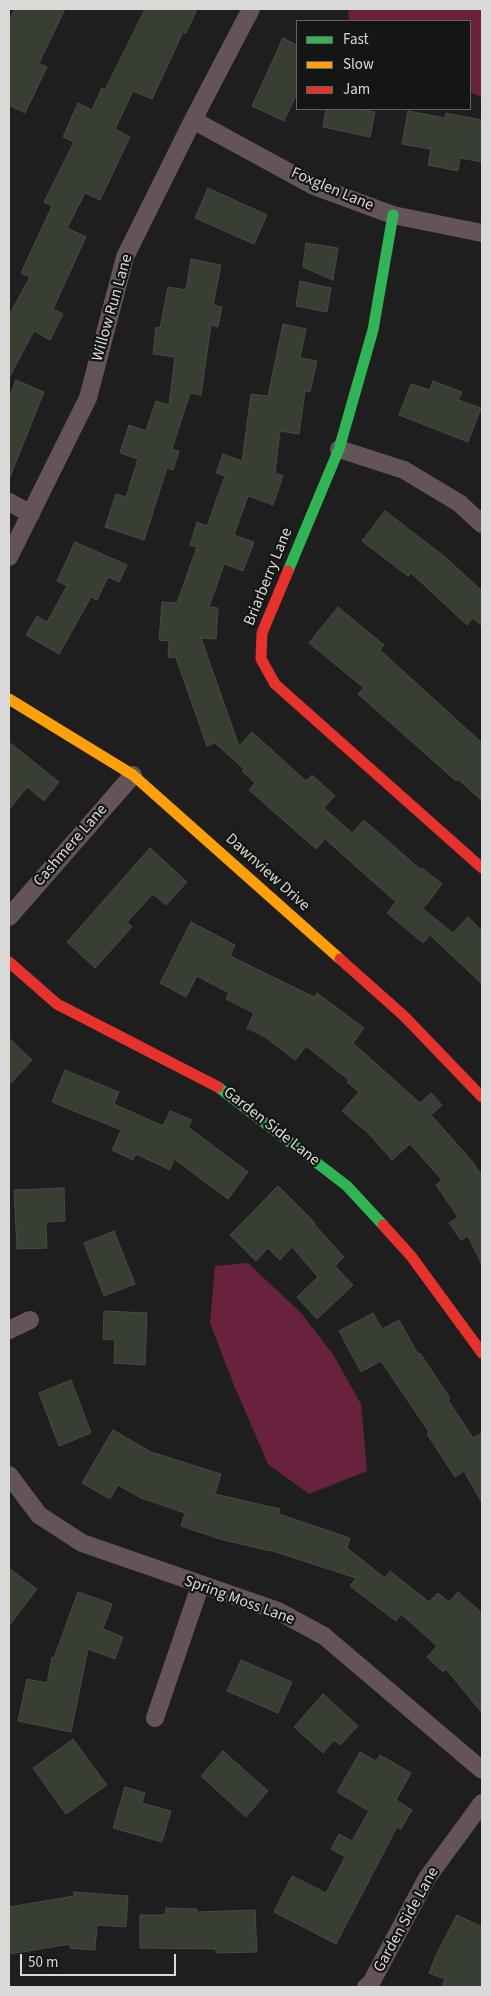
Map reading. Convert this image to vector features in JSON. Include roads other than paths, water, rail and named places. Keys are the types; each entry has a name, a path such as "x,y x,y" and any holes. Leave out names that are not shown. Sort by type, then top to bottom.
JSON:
{"street":[{"name":"Willow Run Lane","path":"9,557 88,398 125,257 251,9"},
{"name":"Foxglen Lane","path":"193,120 314,186 393,215 482,233"},
{"name":"Briarberry Lane","path":"393,215 373,330 339,449 262,633 261,659 275,684 482,868"},
{"path":"339,449 404,470 459,503 482,524"},
{"path":"9,502 31,514"},
{"name":"Dawnview Drive","path":"9,699 133,775 404,1016 482,1097"},
{"name":"Cashmere Lane","path":"9,917 133,775"},
{"name":"Garden Side Lane","path":"9,962 57,1004 220,1087 347,1186 411,1256 482,1353"},
{"path":"9,1330 30,1320"},
{"name":"Spring Moss Lane","path":"9,1475 39,1515 82,1543 200,1586 278,1611 324,1636 482,1770"},
{"path":"155,1718 200,1586"},
{"name":"Garden Side Lane","path":"366,1987 371,1984 427,1878 482,1804"}]}
